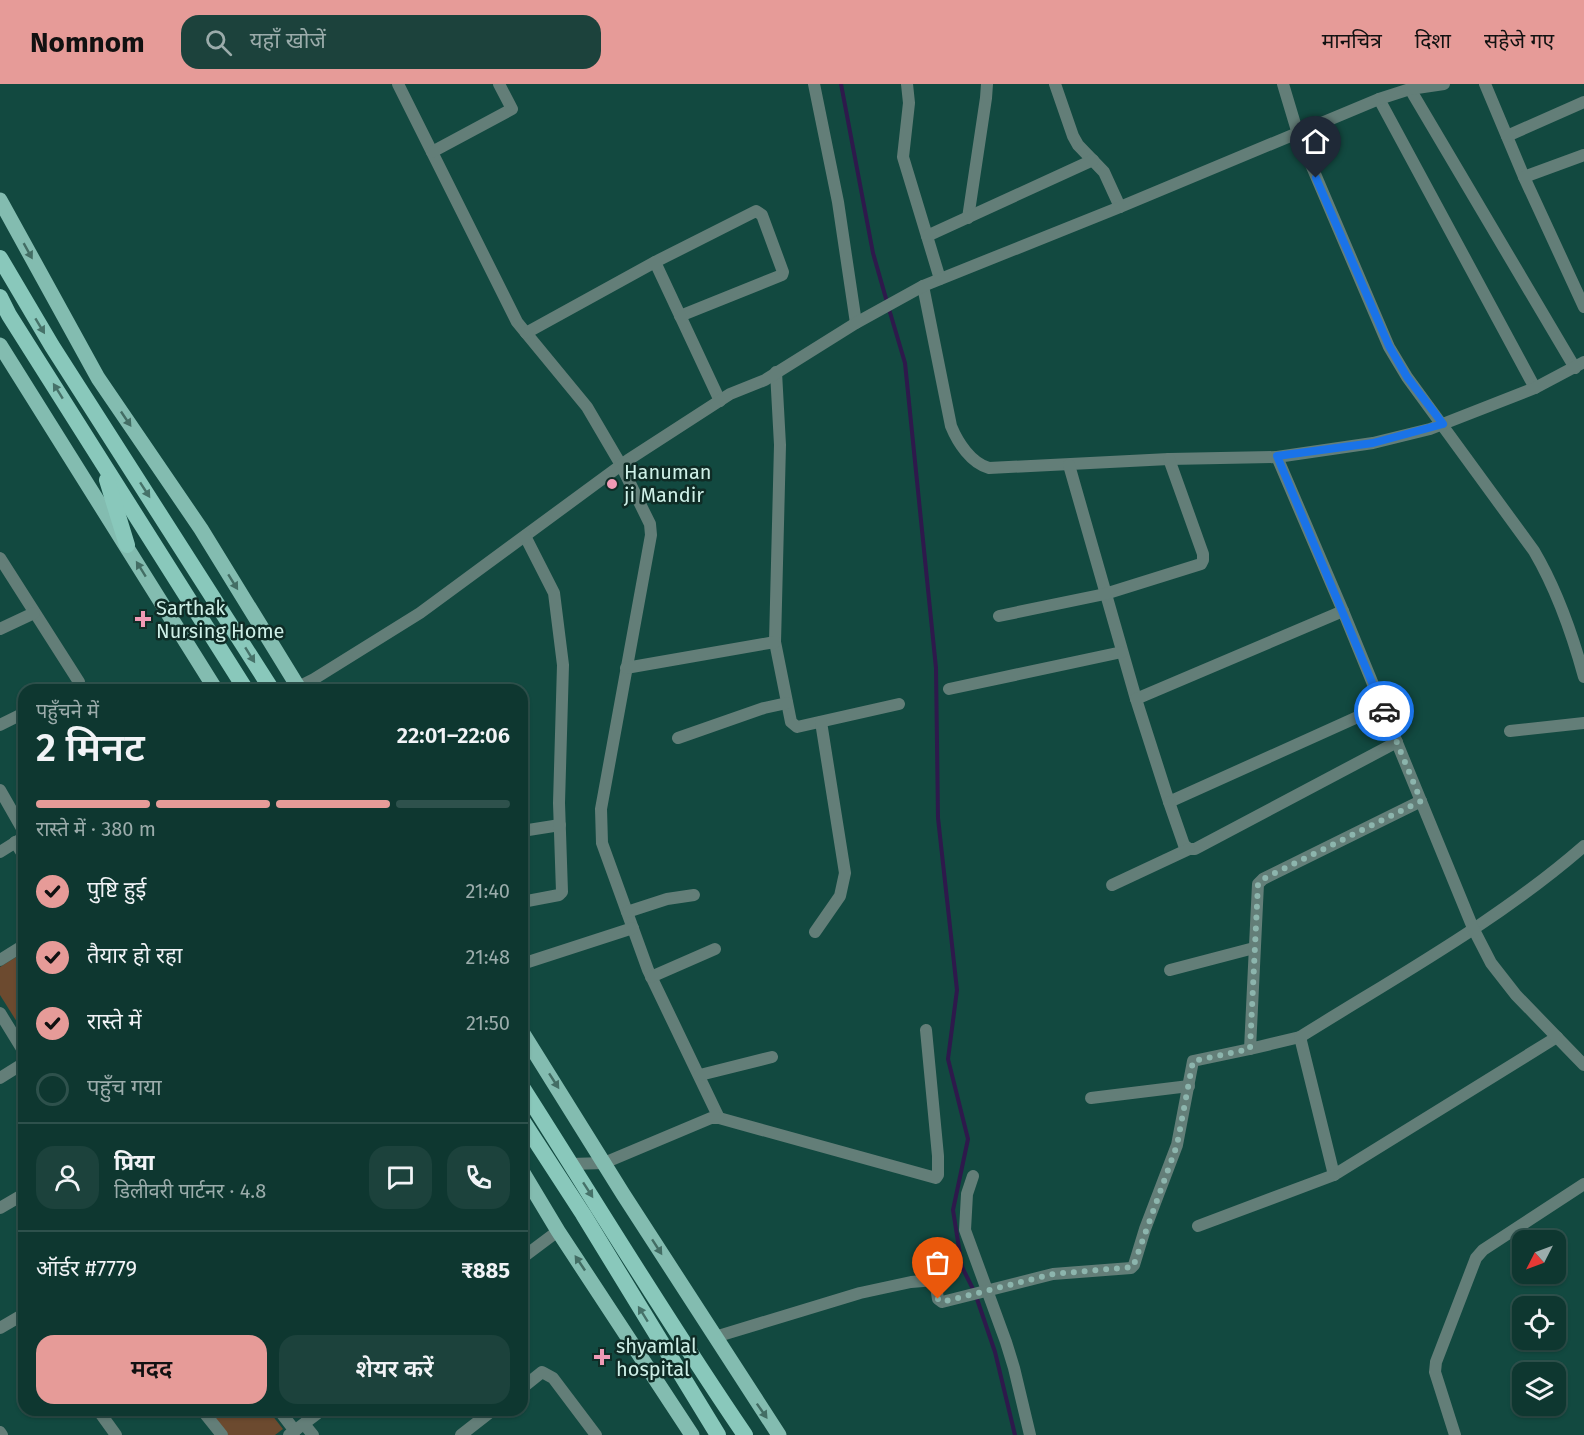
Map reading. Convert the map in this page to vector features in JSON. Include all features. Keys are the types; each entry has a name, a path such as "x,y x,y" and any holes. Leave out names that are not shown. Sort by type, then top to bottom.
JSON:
{"highway":[{"path":"0,258 52,346 268,684"},
{"path":"0,297 9,315 242,684"},
{"path":"100,458 127,545"},
{"path":"528,1096 649,1292 745,1435"},
{"path":"528,1129 583,1214 718,1435"}],"main road":[{"path":"0,200 98,378 201,529 297,684"},
{"path":"3,355 127,545 212,684"},
{"path":"528,1042 779,1435"},
{"path":"528,1181 558,1231 692,1435"}],"street":[{"path":"398,84 517,322 587,407 621,465 651,529 614,730 600,821 602,843 651,977 719,1118"},
{"path":"432,152 512,109 499,84"},
{"path":"814,84 838,202 856,323"},
{"path":"907,84 909,103 903,157 940,279"},
{"path":"968,218 987,84"},
{"path":"1055,84 1072,136 1109,180 1120,207"},
{"path":"1284,84 1298,134 1379,327 1398,362 1544,567 1572,634 1584,677"},
{"path":"306,684 420,613 621,465 720,401 776,372 856,323 924,286 1380,99 1410,89 1444,84"},
{"path":"1485,84 1524,177 1584,307"},
{"path":"924,286 951,426 956,438 980,465 989,468 1277,456 1373,443 1443,424 1535,388 1579,365 1410,89"},
{"path":"1380,99 1535,388"},
{"path":"1507,136 1584,102"},
{"path":"1524,177 1584,154"},
{"path":"927,236 1093,160"},
{"path":"526,333 655,262 756,211 762,215 783,272 782,275 680,316"},
{"path":"655,262 720,401"},
{"path":"776,372 780,445 776,642 791,722 797,727 899,704"},
{"path":"1277,456 1473,928 1491,963 1516,995 1584,1065"},
{"path":"999,616 1105,594 1200,564 1203,560 1169,459"},
{"path":"1069,465 1136,699 1184,845 1189,849"},
{"path":"525,536 554,592 563,665 560,825 562,892 559,895 528,901"},
{"path":"0,558 78,684"},
{"path":"1136,699 1343,611"},
{"path":"0,629 34,613"},
{"path":"626,668 776,642"},
{"path":"949,689 1122,651"},
{"path":"678,738 764,708 787,703"},
{"path":"1169,802 1382,706"},
{"path":"0,724 18,716"},
{"path":"815,932 840,896 845,873 821,722"},
{"path":"1510,731 1584,723"},
{"path":"1112,885 1189,849 1195,849 1397,742"},
{"path":"0,790 18,822"},
{"path":"1250,1049 1256,888 1263,879 1421,801"},
{"path":"528,830 560,825"},
{"path":"0,852 18,841"},
{"path":"715,1337 860,1293 911,1282 935,1280 940,1302 1053,1274 1133,1267 1177,1145 1193,1061 1300,1037 1473,928 1556,870 1584,846"},
{"path":"627,912 667,899 694,895"},
{"path":"528,962 633,928"},
{"path":"1170,970 1254,948"},
{"path":"0,960 18,949"},
{"path":"651,977 715,949"},
{"path":"0,1013 18,1042"},
{"path":"571,1164 604,1163 711,1118 719,1118 936,1178 938,1156 926,1030"},
{"path":"1300,1037 1334,1175"},
{"path":"1198,1226 1334,1175 1557,1037"},
{"path":"700,1075 772,1057"},
{"path":"0,1078 18,1067"},
{"path":"1091,1098 1189,1086"},
{"path":"973,1176 967,1194 965,1230 975,1293 1014,1368 1030,1435"},
{"path":"1455,1435 1435,1372 1436,1362 1476,1258 1483,1250 1584,1184"},
{"path":"0,1208 18,1198"},
{"path":"528,1254 558,1231"},
{"path":"0,1328 18,1318"},
{"path":"528,1383 542,1372 548,1373 596,1435"},
{"path":"102,1416 116,1435"},
{"path":"207,1416 222,1435"},
{"path":"284,1416 296,1430 313,1435"},
{"path":"296,1430 314,1416"},
{"path":"461,1435 485,1416"}],"shaded area":[{"path":"18,956 18,1024 0,995 0,967"},
{"path":"213,1416 273,1416 283,1429 275,1435 228,1435"}],"waterway":[{"path":"841,84 873,253 887,302"},
{"path":"889,309 905,363 936,668 938,818 957,990 948,1059 968,1139 953,1210 962,1267 975,1293 995,1352 1015,1435"}],"way so far":[{"path":"938,1299 942,1302 1053,1274 1133,1267 1177,1145 1191,1064 1196,1059 1250,1049 1256,888 1258,884 1263,879 1421,801 1384,711"}],"place":[{"name":"Hanuman ji Mandir","path":"612,484"},
{"name":"Sarthak Nursing Home","path":"143,619"},
{"name":"shyamlal hospital","path":"602,1357"}],"route":[{"path":"1316,178 1379,327 1407,377 1443,424 1373,443 1277,456 1384,711"}]}
